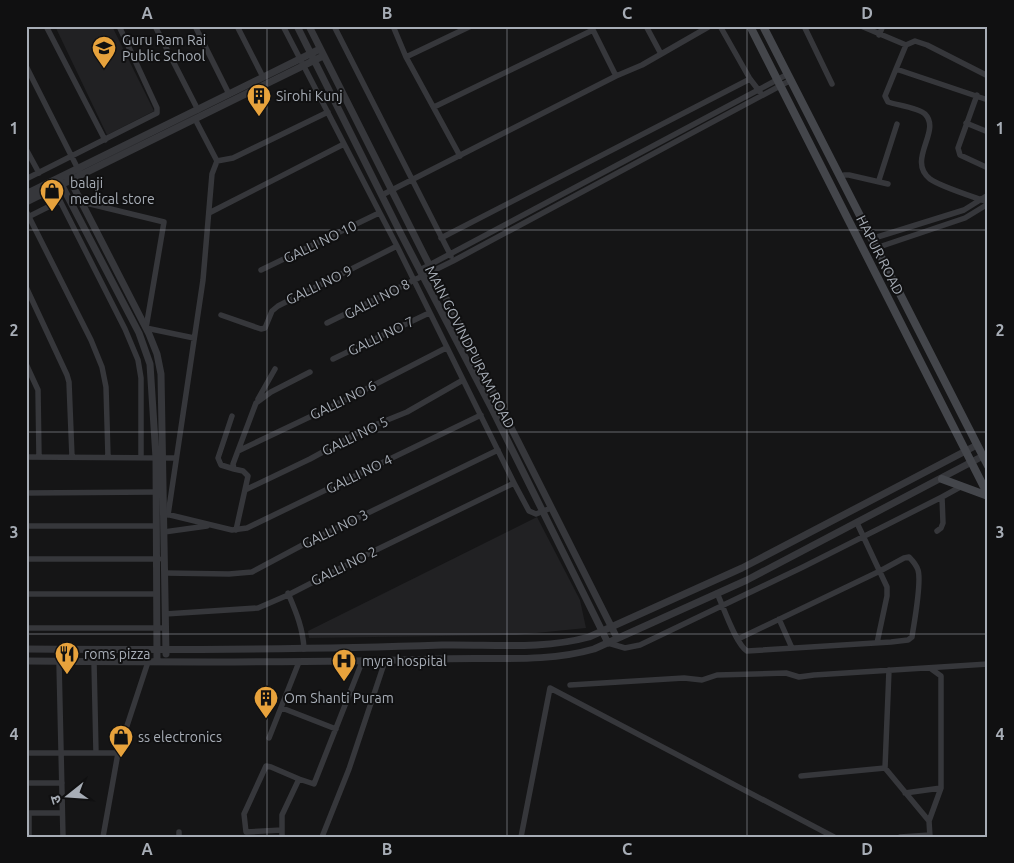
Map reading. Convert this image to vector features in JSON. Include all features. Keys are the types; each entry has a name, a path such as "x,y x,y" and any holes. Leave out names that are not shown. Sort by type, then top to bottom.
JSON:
{"main road":[{"name":"HAPUR ROAD","path":"750,26 988,495"},
{"name":"HAPUR ROAD","path":"763,26 988,466"},
{"path":"942,479 988,495"}],"street":[{"path":"46,26 105,140"},
{"path":"26,179 156,114 158,111 119,26"},
{"path":"155,26 198,110"},
{"path":"195,26 229,94"},
{"path":"237,26 263,78"},
{"path":"283,26 397,246 514,484 530,511 536,514 551,508"},
{"name":"MAIN GOVINDPURAM ROAD","path":"297,26 421,273 492,409 608,643"},
{"name":"MAIN GOVINDPURAM ROAD","path":"309,26 617,638"},
{"path":"334,26 452,258"},
{"path":"393,26 406,56 460,156"},
{"path":"406,56 471,26"},
{"path":"646,26 661,54"},
{"path":"382,195 616,76 642,65 710,26"},
{"path":"720,26 762,96"},
{"path":"804,26 832,84"},
{"path":"861,26 879,35 906,44 915,41 926,45 988,76"},
{"path":"879,35 883,26"},
{"path":"434,107 592,28 616,76"},
{"path":"906,44 885,96 886,99 888,102 923,112 931,125 922,155 922,168 929,178 988,203"},
{"path":"79,172 194,120 322,53"},
{"path":"26,194 60,182 229,94 301,63"},
{"path":"26,66 79,172"},
{"path":"896,69 988,100"},
{"path":"452,258 758,90 789,77"},
{"path":"442,238 750,78"},
{"path":"452,258 762,96 779,82"},
{"path":"976,95 958,148 960,155 988,168"},
{"path":"217,161 233,158 328,112"},
{"path":"194,120 217,161"},
{"path":"966,123 988,132"},
{"path":"879,180 898,124"},
{"path":"209,213 344,144"},
{"path":"26,149 39,173"},
{"path":"166,662 164,532 203,280 212,174 217,161"},
{"path":"840,178 844,175 849,175 879,180 888,184"},
{"path":"69,177 146,328 157,354 160,367 160,458 156,492 157,662"},
{"path":"26,202 54,189 60,182"},
{"path":"60,182 139,333 147,353 152,377 166,515"},
{"path":"54,189 125,329 138,360 141,378 141,457"},
{"path":"871,238 964,210 988,194"},
{"path":"60,201 27,215 91,340 104,374 108,457"},
{"path":"82,202 164,222 146,328"},
{"path":"876,248 965,218 988,203"},
{"name":"GALLI NO 10","path":"261,270 379,213"},
{"path":"916,224 919,234"},
{"name":"GALLI NO 9","path":"222,315 264,328 272,312 278,306 397,246"},
{"name":"GALLI NO 8","path":"327,323 414,280 421,273 452,258"},
{"path":"26,287 67,374 69,382 72,457"},
{"name":"GALLI NO 7","path":"333,359 429,312"},
{"path":"146,328 194,338"},
{"name":"GALLI NO 6","path":"238,451 337,404 446,348"},
{"path":"26,364 37,385 39,457"},
{"path":"234,470 233,464 256,403 275,369"},
{"path":"256,403 271,392 310,372"},
{"name":"GALLI NO 5","path":"245,490 365,429 406,412 463,380"},
{"name":"GALLI NO 4","path":"236,530 247,528 480,415"},
{"path":"156,512 236,530 248,478 247,474 243,471 221,465 218,458 232,416"},
{"path":"26,649 304,649 558,643 578,640 612,627 742,568 977,445"},
{"name":"GALLI NO 3","path":"165,573 230,574 252,572 310,541 498,450"},
{"path":"26,662 362,662 566,655 594,650 747,580 983,456"},
{"path":"26,457 176,458"},
{"name":"GALLI NO 2","path":"165,614 258,608 514,484"},
{"path":"608,643 625,648 640,645 962,486"},
{"path":"26,493 156,492"},
{"path":"937,531 942,526 942,497"},
{"path":"856,523 886,582 887,596 877,643"},
{"path":"164,532 212,525"},
{"path":"26,526 156,526"},
{"path":"717,593 722,605 738,639 743,649 747,650 908,640 912,637 917,606 919,572 915,563 909,557 904,558 738,639"},
{"path":"26,559 165,559"},
{"path":"288,593 301,622 304,634 304,649"},
{"path":"26,594 157,594"},
{"path":"779,620 792,648"},
{"path":"26,628 166,628"},
{"path":"322,837 349,769 385,661"},
{"path":"59,662 63,837"},
{"path":"94,662 96,753"},
{"path":"103,837 118,753 148,662"},
{"path":"270,738 299,662"},
{"path":"299,779 282,815 282,833 246,832 244,814 266,766 271,766 314,784 362,662"},
{"path":"570,685 684,678 702,680 717,675 783,673 800,677 988,664"},
{"path":"900,837 930,836 929,821 941,788 942,676 930,668"},
{"path":"889,670 885,768 929,821"},
{"path":"521,837 550,688 834,837"},
{"path":"282,708 336,729"},
{"path":"26,753 118,753"},
{"path":"801,776 885,768"},
{"path":"26,783 62,783"},
{"path":"905,793 941,788"},
{"path":"29,837 28,813 62,813"}],"shaded area":[{"name":"Guru Ram Rai Public School","path":"55,26 112,26 154,111 107,135"},
{"path":"537,517 580,600 586,628 516,635 309,638 308,631"}],"place":[{"name":"Guru Ram Rai Public School","path":"104,69"},
{"name":"Sirohi Kunj","path":"259,117"},
{"name":"balaji medical store","path":"52,212"},
{"name":"roms pizza","path":"67,675"},
{"name":"myra hospital","path":"344,682"},
{"name":"Om Shanti Puram","path":"266,719"},
{"name":"ss electronics","path":"121,758"}]}
